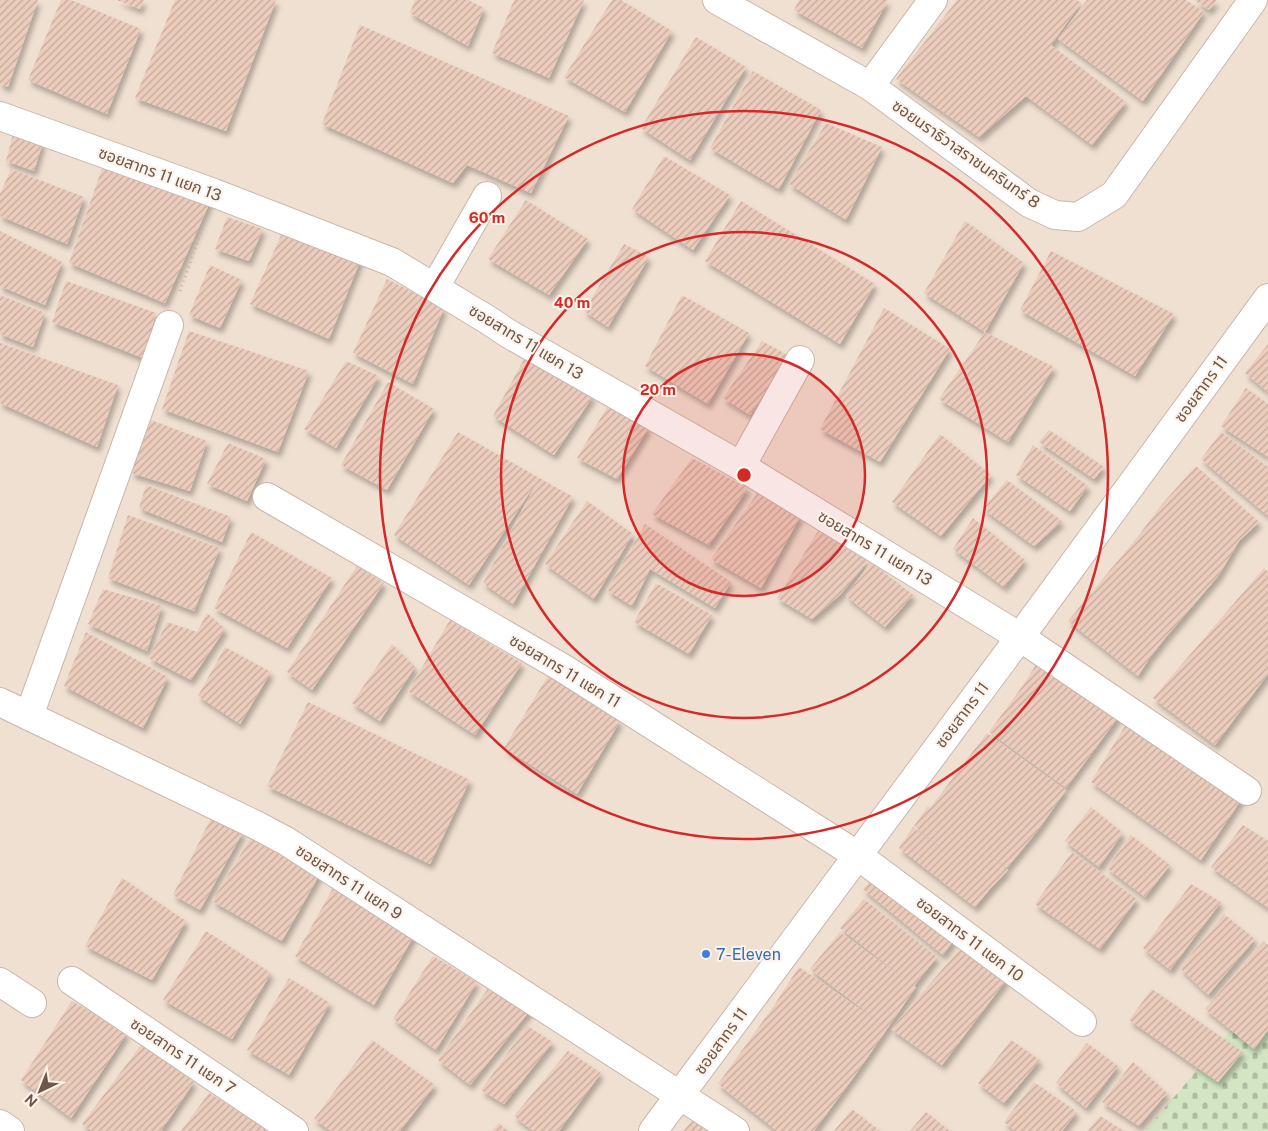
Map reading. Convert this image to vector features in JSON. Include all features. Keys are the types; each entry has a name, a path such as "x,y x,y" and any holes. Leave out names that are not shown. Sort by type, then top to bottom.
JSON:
{"street":[{"name":"ซอยนราธิวาสราชนครินทร์ 8","path":"717,0 870,86 1029,203 1055,215 1078,217 1114,195 1253,0"},
{"path":"870,86 933,0"},
{"name":"ซอยสาทร 11 แยก 13","path":"0,116 214,193 392,262 509,334 742,466 1020,637 1247,791"},
{"path":"435,288 487,196"},
{"name":"ซอยสาทร 11","path":"654,1131 1020,637 1268,298"},
{"path":"29,716 168,325"},
{"path":"742,466 800,360"},
{"name":"ซอยสาทร 11 แยก 11","path":"267,496 561,667 857,855"},
{"name":"ซอยสาทร 11 แยก 9","path":"0,702 286,841 735,1131"},
{"name":"ซอยสาทร 11 แยก 10","path":"857,855 1082,1022"},
{"name":"ซอยสาทร 11 แยก 7","path":"72,980 294,1131"},
{"path":"0,982 32,1003"},
{"path":"0,1124 10,1131"}],"path":[{"path":"168,325 214,193"}],"shaded area":[{"path":"0,0 1268,0 1268,1131 0,1131"}],"green space":[{"path":"1268,987 1268,1131 1145,1131"}],"building":[{"path":"0,0 38,0 8,87 0,84"},
{"path":"61,0 71,0 141,29 107,114 28,80"},
{"path":"117,0 144,0 140,9"},
{"path":"175,0 276,0 226,131 135,98"},
{"path":"415,0 468,0 484,8 468,46 410,13"},
{"path":"514,0 584,0 549,78 492,53"},
{"path":"612,0 621,0 672,31 625,112 564,77"},
{"path":"799,0 888,0 862,48 794,10"},
{"path":"957,0 1077,0 1081,3 1051,45 1126,102 1092,145 1026,96 979,137 896,79"},
{"path":"1087,0 1186,0 1204,12 1143,101 1058,39"},
{"path":"1194,0 1217,0 1209,10"},
{"path":"360,25 569,116 531,193 467,165 453,183 322,124"},
{"path":"696,37 746,67 690,160 641,128"},
{"path":"753,71 821,110 779,189 710,148"},
{"path":"826,123 882,147 846,220 789,184"},
{"path":"13,134 43,142 34,171 6,161"},
{"path":"664,156 730,195 693,250 632,209"},
{"path":"103,166 214,193 165,303 69,263"},
{"path":"11,169 84,197 67,244 0,216 0,194"},
{"path":"526,200 588,239 549,295 488,259"},
{"path":"741,201 875,284 840,344 705,261"},
{"path":"227,217 263,229 249,261 215,249"},
{"path":"965,221 1024,263 985,332 924,293"},
{"path":"287,222 364,251 329,339 250,304"},
{"path":"0,231 62,262 45,305 0,286"},
{"path":"624,244 649,257 608,327 584,311"},
{"path":"1051,251 1174,314 1135,376 1020,310"},
{"path":"210,265 242,280 220,328 189,315"},
{"path":"387,279 444,308 413,384 353,353"},
{"path":"66,281 156,313 143,358 52,322"},
{"path":"0,295 45,313 33,347 0,334"},
{"path":"682,295 749,333 708,404 645,366"},
{"path":"884,308 950,349 880,462 820,429"},
{"path":"189,331 309,371 278,452 162,409"},
{"path":"985,332 1054,367 1008,442 939,399"},
{"path":"762,341 789,356 750,415 723,398"},
{"path":"0,343 118,385 97,447 0,403"},
{"path":"1268,344 1268,392 1245,373"},
{"path":"527,354 593,396 554,455 493,416"},
{"path":"346,361 379,376 336,448 304,429"},
{"path":"388,382 434,409 387,490 341,465"},
{"path":"1246,388 1268,404 1268,457 1221,426"},
{"path":"609,404 649,427 617,479 577,458"},
{"path":"151,420 207,441 190,491 131,473"},
{"path":"1049,430 1104,467 1094,479 1039,442"},
{"path":"458,432 573,497 513,604 483,583 538,480 469,585 394,535"},
{"path":"1221,432 1268,467 1267,515 1201,459"},
{"path":"940,434 991,475 941,536 892,502"},
{"path":"228,443 266,459 247,501 207,484"},
{"path":"1033,445 1088,486 1070,511 1016,475"},
{"path":"692,458 748,488 709,545 652,514"},
{"path":"1196,466 1259,522 1239,541 1219,575 1166,637 1138,676 1068,621 1162,504"},
{"path":"1007,480 1062,521 1034,546 983,509"},
{"path":"146,485 231,517 222,542 139,508"},
{"path":"758,492 801,515 761,588 711,559"},
{"path":"587,501 633,534 594,599 545,564"},
{"path":"128,515 220,548 194,611 108,578"},
{"path":"973,518 1025,560 1004,587 953,549"},
{"path":"645,524 731,582 715,608 650,569 632,606 607,590"},
{"path":"818,531 868,561 840,595 812,619 777,598"},
{"path":"251,532 332,578 287,648 214,608"},
{"path":"871,562 913,595 885,627 846,596"},
{"path":"357,566 384,583 312,690 287,672"},
{"path":"1264,568 1268,572 1268,674 1215,745 1153,698"},
{"path":"656,583 712,615 689,654 634,622"},
{"path":"103,589 162,606 147,651 88,624"},
{"path":"207,613 225,629 191,680 149,658 167,622 197,632"},
{"path":"450,620 522,663 475,735 408,691"},
{"path":"86,632 168,677 143,728 64,686"},
{"path":"392,644 415,667 380,721 352,703"},
{"path":"225,647 271,672 240,724 198,696"},
{"path":"1043,653 1125,708 1066,788 989,732 1022,687"},
{"path":"548,676 620,721 577,794 504,748"},
{"path":"308,702 470,780 430,864 267,786"},
{"path":"1126,724 1247,791 1201,860 1091,782"},
{"path":"987,733 1066,790 1039,829 1007,868 984,851 1008,870 975,907 899,848 913,827 953,858 914,826"},
{"path":"1091,807 1123,833 1099,867 1065,841"},
{"path":"212,816 243,832 200,910 173,895"},
{"path":"1243,825 1268,841 1268,908 1211,867"},
{"path":"258,826 331,854 282,941 212,901"},
{"path":"1131,835 1170,865 1145,897 1107,868"},
{"path":"1072,852 1137,899 1100,949 1035,904"},
{"path":"888,861 967,922 943,955 863,889"},
{"path":"122,878 186,921 152,980 85,946"},
{"path":"337,881 419,927 374,1005 295,956"},
{"path":"1191,884 1221,902 1170,970 1143,948"},
{"path":"864,899 937,957 914,986 916,987 814,1131 777,1131 718,1084 799,967 879,1022 810,969 840,932 906,980 840,928"},
{"path":"1224,914 1255,939 1208,995 1180,968"},
{"path":"206,931 271,973 232,1039 163,1000"},
{"path":"1264,941 1268,945 1268,1030 1254,1049 1205,1009"},
{"path":"963,945 1007,979 942,1065 891,1029"},
{"path":"433,956 477,982 436,1050 393,1019"},
{"path":"496,977 536,1003 470,1085 438,1060"},
{"path":"289,978 330,1003 289,1075 247,1050"},
{"path":"1152,989 1243,1052 1218,1082 1129,1020"},
{"path":"72,1001 127,1033 71,1118 21,1080"},
{"path":"527,1026 553,1042 504,1104 481,1090"},
{"path":"372,1040 435,1085 400,1131 331,1131 314,1119"},
{"path":"1011,1040 1040,1060 1004,1103 978,1083"},
{"path":"1087,1043 1118,1066 1086,1108 1056,1083"},
{"path":"141,1045 194,1082 161,1131 92,1131 82,1124"},
{"path":"568,1051 601,1073 559,1131 533,1131 514,1116"},
{"path":"1133,1062 1167,1093 1139,1126 1102,1102"},
{"path":"1034,1082 1077,1112 1062,1131 1015,1131 1004,1122"},
{"path":"209,1093 272,1131 181,1131"},
{"path":"852,1109 880,1131 834,1131"},
{"path":"703,1110 735,1131 683,1131"},
{"path":"926,1112 950,1131 910,1131"},
{"path":"1100,1116 1124,1131 1087,1131"},
{"path":"499,1123 508,1131 492,1131"}],"place":[{"name":"7-Eleven","path":"706,954"}]}
